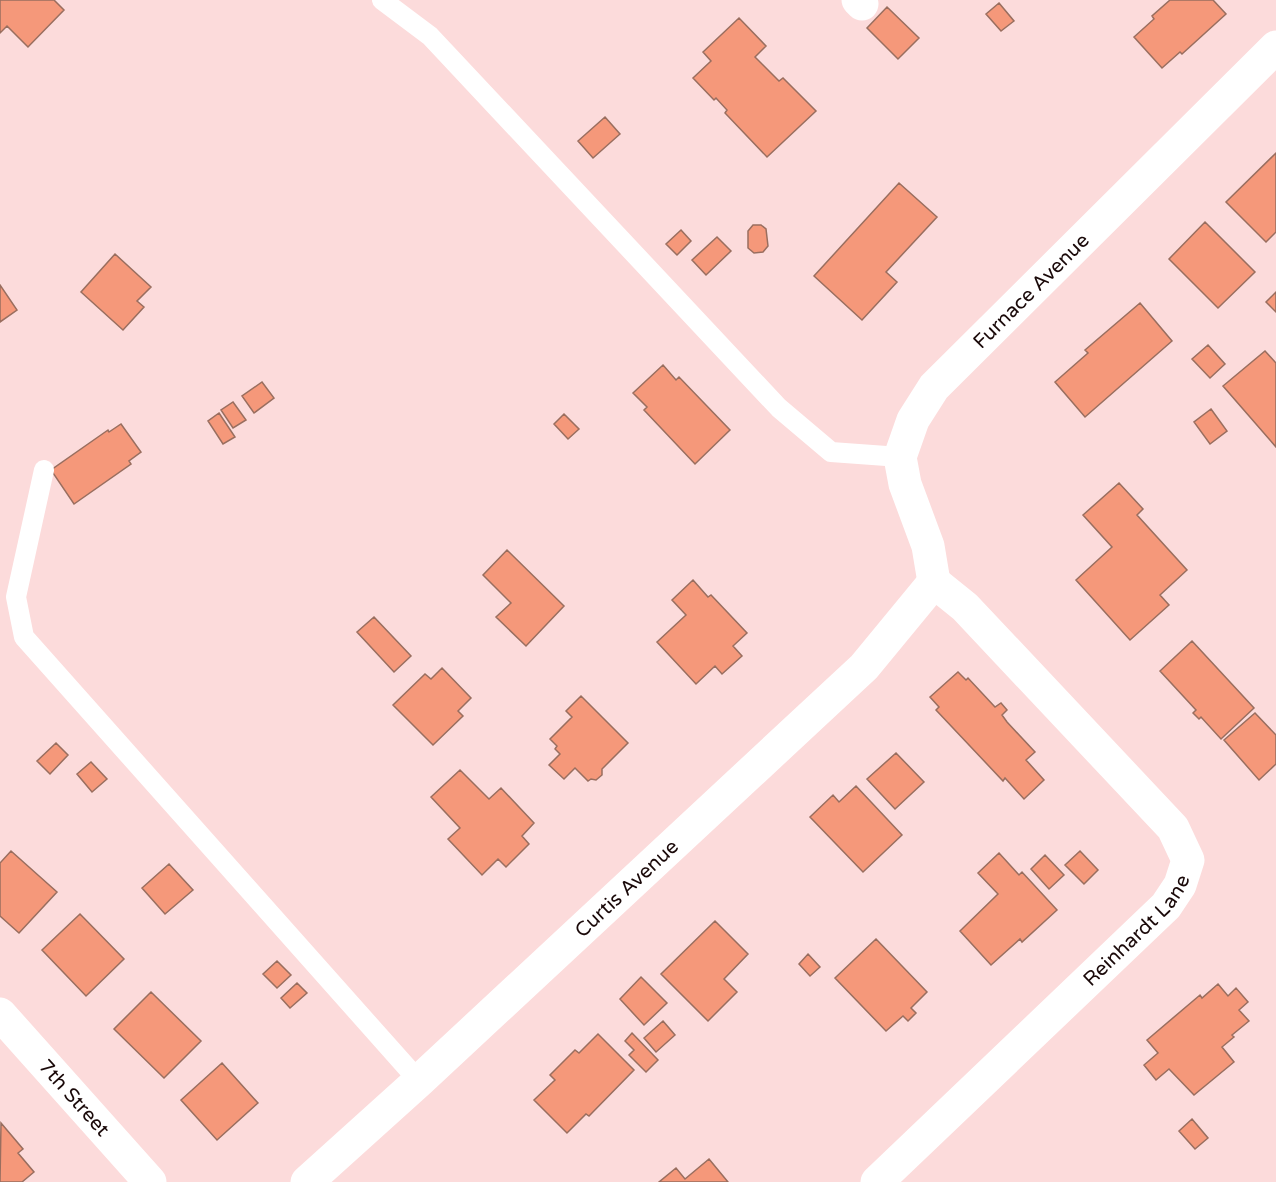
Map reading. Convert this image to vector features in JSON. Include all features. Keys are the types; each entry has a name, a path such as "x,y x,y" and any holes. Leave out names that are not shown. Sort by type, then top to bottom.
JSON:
{"street":[{"name":"Furnace Avenue","path":"900,457 913,420 934,387 1276,47"},
{"path":"900,457 905,484 928,546 934,582"},
{"name":"Curtis Avenue","path":"307,1182 419,1081 864,667 934,582"},
{"name":"Reinhardt Lane","path":"877,1182 1166,906 1180,885 1188,860 1173,828 965,607 934,582"},
{"name":"7th Street","path":"0,1014 150,1182"}],"lane":[{"path":"382,0 430,36 779,408 831,452 900,457"},
{"path":"44,470 16,597 24,637 419,1081"}],"building":[{"path":"0,0 54,0 64,10 28,47 7,26 0,33"},
{"path":"1170,0 1213,0 1226,14 1182,54 1180,52 1162,68 1134,37"},
{"path":"999,3 1014,21 1001,31 986,14"},
{"path":"887,7 919,38 898,59 867,28"},
{"path":"739,18 766,46 755,57 779,81 783,78 816,111 767,157 725,113 727,110 716,98 714,100 693,78 711,61 703,52"},
{"path":"605,117 620,134 593,158 578,141"},
{"path":"1276,153 1276,232 1266,242 1226,202"},
{"path":"899,183 937,217 886,272 897,282 862,320 814,276"},
{"path":"1205,222 1255,272 1218,308 1169,259"},
{"path":"753,225 761,225 766,229 768,246 763,252 754,253 748,248 748,231"},
{"path":"681,230 691,241 677,255 666,244"},
{"path":"717,237 731,251 706,275 692,260"},
{"path":"115,254 151,287 137,301 144,307 123,330 81,292"},
{"path":"0,285 17,310 0,322"},
{"path":"1276,292 1276,312 1266,302"},
{"path":"1140,303 1172,341 1085,417 1055,382 1088,353 1085,350"},
{"path":"1208,345 1225,364 1210,378 1192,359"},
{"path":"1265,351 1276,363 1276,447 1223,386"},
{"path":"663,365 676,380 679,377 730,430 695,464 644,410 647,407 633,393"},
{"path":"262,382 274,398 254,413 242,396"},
{"path":"233,402 246,420 233,428 221,410"},
{"path":"1211,409 1227,431 1210,444 1194,422"},
{"path":"219,413 235,437 223,444 208,421"},
{"path":"564,414 579,429 568,439 554,424"},
{"path":"121,424 141,452 129,461 131,464 74,504 51,470 108,430 109,432"},
{"path":"1119,483 1143,509 1137,515 1187,570 1160,595 1169,605 1130,640 1076,580 1112,547 1083,515"},
{"path":"507,550 564,606 526,646 496,617 511,603 483,575"},
{"path":"693,580 708,597 711,595 747,633 733,646 742,656 722,674 715,666 696,684 657,642 686,615 672,600"},
{"path":"374,617 411,656 394,672 357,632"},
{"path":"1192,641 1254,708 1221,739 1201,717 1199,719 1193,713 1196,710 1160,671"},
{"path":"442,668 471,698 458,711 463,716 433,745 393,705 425,674 431,679"},
{"path":"958,672 966,680 968,678 995,707 1001,703 1007,710 1002,715 1035,752 1026,760 1044,780 1024,799 1005,778 1003,781 936,710 939,707 930,697"},
{"path":"581,696 628,743 602,769 602,775 596,780 588,781 575,768 564,779 549,765 560,754 555,749 557,746 550,739 572,717 566,711"},
{"path":"1255,713 1276,735 1276,764 1259,780 1224,740"},
{"path":"56,743 68,755 50,774 37,761"},
{"path":"896,753 924,782 895,809 867,779"},
{"path":"91,762 107,779 92,792 77,774"},
{"path":"460,770 489,799 501,788 534,823 522,836 529,844 506,867 498,859 482,875 448,839 460,828 431,797"},
{"path":"856,786 902,835 863,872 810,817 833,795 839,802"},
{"path":"11,851 57,892 19,933 0,916 0,863"},
{"path":"1080,851 1098,870 1084,884 1065,865"},
{"path":"999,853 1019,875 1022,872 1057,910 1022,942 1020,939 991,965 960,931 998,894 978,873"},
{"path":"1045,855 1064,875 1049,889 1031,869"},
{"path":"169,864 193,890 165,914 142,888"},
{"path":"80,914 124,959 86,996 42,950"},
{"path":"715,921 748,954 724,979 737,992 708,1021 661,974"},
{"path":"876,939 927,992 911,1008 916,1013 908,1021 903,1016 886,1031 835,978"},
{"path":"808,954 820,967 810,976 799,964"},
{"path":"277,961 291,975 277,988 263,974"},
{"path":"641,977 667,1003 644,1025 620,999"},
{"path":"297,983 307,993 290,1008 281,998"},
{"path":"1218,984 1228,996 1236,988 1248,1002 1239,1010 1249,1021 1222,1047 1234,1062 1194,1095 1169,1069 1156,1080 1144,1065 1158,1053 1147,1040 1200,995 1202,998"},
{"path":"151,992 201,1041 164,1078 114,1029"},
{"path":"663,1021 675,1035 656,1052 644,1038"},
{"path":"632,1033 658,1060 646,1072 629,1055 634,1050 625,1041"},
{"path":"598,1034 634,1070 589,1116 586,1114 567,1133 534,1100 555,1080 550,1075 575,1050 579,1053"},
{"path":"222,1063 258,1103 217,1140 181,1100"},
{"path":"1192,1119 1208,1138 1195,1149 1179,1131"},
{"path":"1,1123 23,1149 18,1153 34,1172 22,1182 0,1182"},
{"path":"709,1159 728,1182 659,1182 676,1168 685,1179"}]}
